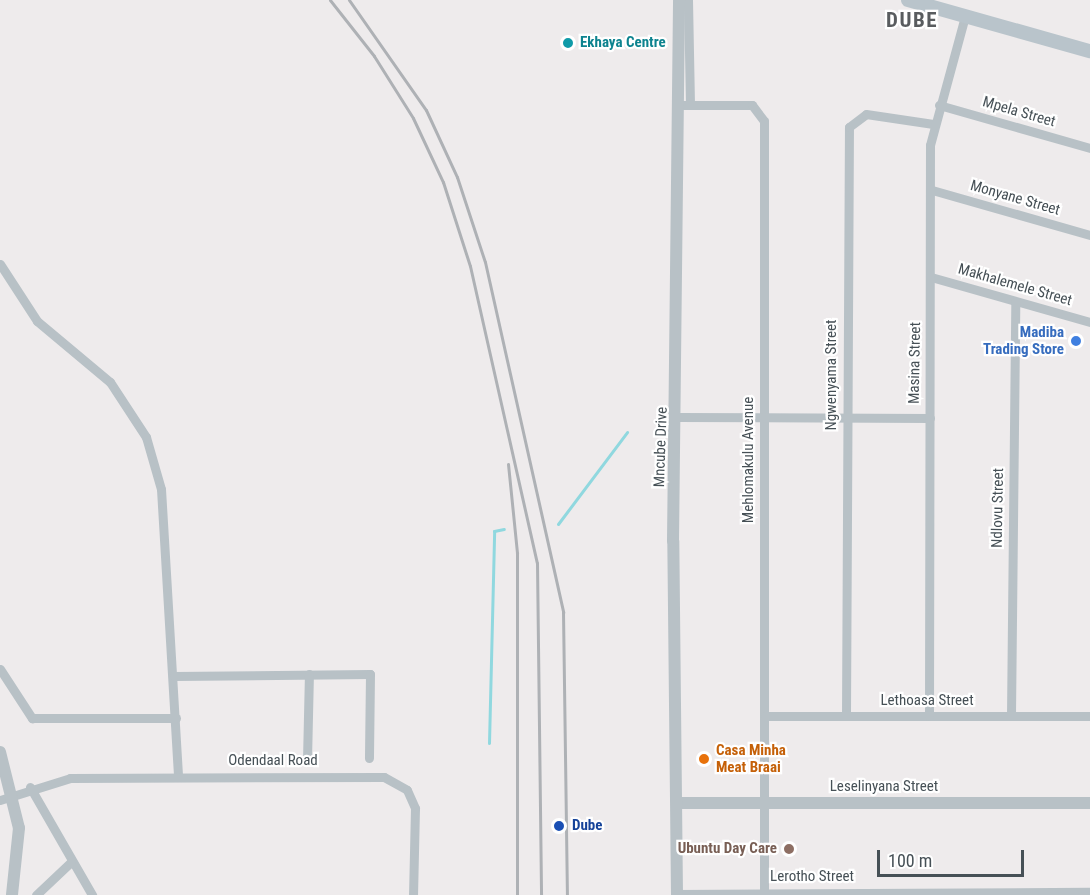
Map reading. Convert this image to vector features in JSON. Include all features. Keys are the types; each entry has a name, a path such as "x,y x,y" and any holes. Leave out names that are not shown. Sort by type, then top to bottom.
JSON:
{"main road":[{"path":"908,0 931,3 965,16 1090,51"}],"street":[{"name":"Mncube Drive","path":"677,894 678,803 673,541 684,105 679,0"},
{"path":"684,105 688,0"},
{"name":"Masina Street","path":"929,716 933,124 965,16"},
{"name":"Mehlomakulu Avenue","path":"684,105 752,105 764,121 765,716 762,802 764,893"},
{"name":"Mpela Street","path":"939,105 1090,148"},
{"name":"Ngwenyama Street","path":"846,715 849,127 866,114 933,124"},
{"name":"Monyane Street","path":"932,190 1090,235"},
{"path":"0,264 37,321 110,382 146,437 161,489 174,676 178,777"},
{"name":"Makhalemele Street","path":"931,277 1090,322"},
{"name":"Ndlovu Street","path":"1011,715 1015,302"},
{"path":"677,417 930,418"},
{"path":"0,669 32,718 176,718"},
{"path":"307,760 309,674"},
{"path":"174,676 370,674 369,758"},
{"name":"Lethoasa Street","path":"765,716 1090,716"},
{"path":"0,752 14,793 20,848 12,895"},
{"name":"Odendaal Road","path":"0,800 30,787 70,778 392,780 407,790 415,808 413,895"},
{"path":"30,787 92,895"},
{"name":"Leselinyana Street","path":"678,803 1090,802"},
{"path":"36,895 71,862"},
{"name":"Lerotho Street","path":"677,894 1090,892"}],"waterway":[{"path":"558,524 627,432"},
{"path":"489,743 494,531 504,529"}],"railway":[{"path":"330,0 374,56 413,118 443,182 470,266 537,563 541,895"},
{"path":"349,0 426,110 457,177 485,262 563,612 567,895"},
{"path":"508,464 517,553 517,895"}],"place":[{"name":"Ekhaya Centre","path":"568,43"},
{"name":"Madiba Trading Store","path":"1076,341"},
{"name":"Casa Minha Meat Braai","path":"704,759"},
{"name":"Dube","path":"559,826"},
{"name":"Ubuntu Day Care","path":"789,849"}],"district":[{"name":"DUBE","path":"912,20"}]}
